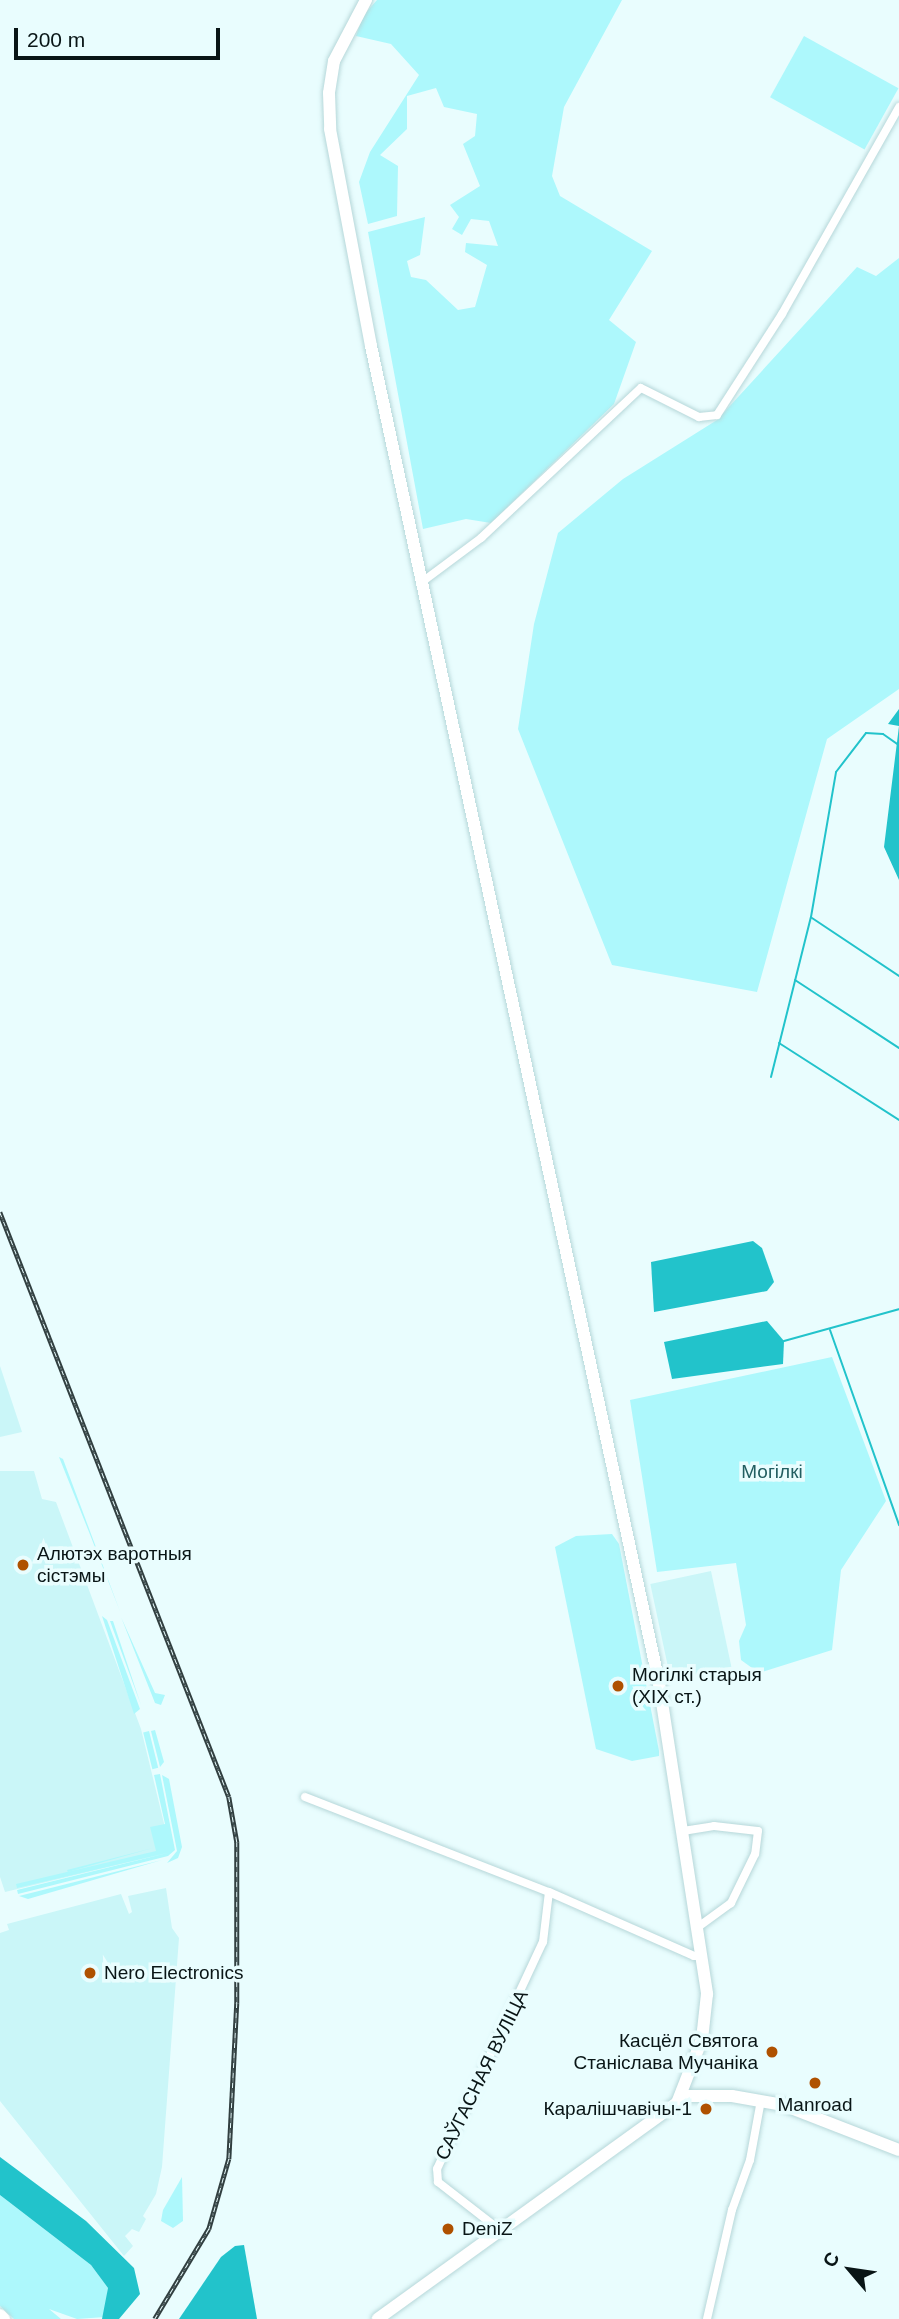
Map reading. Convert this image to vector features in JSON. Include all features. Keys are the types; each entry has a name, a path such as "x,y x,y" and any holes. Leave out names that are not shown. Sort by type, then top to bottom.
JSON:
{"main road":[{"path":"366,0 334,61 329,120 422,582 671,1756 704,1956 705,2023 682,2096 378,2319"},
{"path":"682,2096 761,2100 814,2114 899,2150"},
{"path":"0,2315 4,2319"}],"street":[{"path":"422,582 481,538 641,388 699,418 717,415 815,258 899,107"},
{"path":"304,1797 549,1892 694,1956 704,1956"},
{"path":"683,1831 714,1826 758,1831 755,1854 731,1903 699,1926"},
{"name":"САЎГАСНАЯ ВУЛІЦА","path":"500,2231 438,2182 437,2169 543,1942 549,1892"},
{"path":"707,2319 732,2210 750,2160 761,2100"}],"shaded area":[{"path":"899,709 899,726 888,724"},
{"path":"899,726 899,880 884,847"},
{"path":"753,1241 762,1248 774,1282 767,1291 654,1312 651,1262"},
{"path":"767,1321 784,1341 783,1364 672,1379 664,1342"},
{"path":"0,1366 22,1432 0,1437"},
{"path":"0,1471 34,1471 42,1499 56,1502 141,1729 171,1852 5,1892 0,1877"},
{"path":"711,1571 731,1667 671,1680 650,1584"},
{"path":"166,1888 172,1928 179,1938 162,2167 156,2194 143,2216 146,2219 139,2232 132,2229 125,2236 133,2246 124,2256 0,2101 0,1933 9,1930 7,1924 121,1894 129,1914 132,1912 128,1896"},
{"path":"0,2157 86,2221 134,2268 140,2294 119,2319 102,2319 108,2288 91,2265 0,2195"},
{"path":"244,2245 257,2319 179,2319 221,2257 235,2246"}],"green space":[{"path":"377,0 622,0 564,107 552,176 560,196 652,251 609,320 636,342 614,404 491,523 466,519 423,529 368,232 425,217 420,255 407,261 411,277 426,280 458,310 475,307 487,265 465,252 466,243 498,246 489,221 471,219 462,235 452,229 459,217 450,205 480,186 463,144 475,136 477,114 444,107 436,88 407,96 407,129 380,155 398,166 397,216 368,224 359,182 370,152 419,75 391,44 356,36 363,16"},
{"path":"804,36 898,88 865,150 770,97"},
{"path":"899,258 899,689 827,739 757,992 612,965 518,729 534,624 558,533 623,479 717,420 857,267 876,276"},
{"name":"Могілкі","path":"832,1357 886,1501 841,1570 832,1650 759,1673 741,1660 739,1641 746,1625 736,1563 657,1572 630,1400"},
{"path":"59,1457 63,1459 121,1614 89,1532"},
{"path":"612,1534 619,1544 659,1751 659,1756 632,1761 596,1749 555,1547 576,1536"},
{"path":"102,1616 107,1620 140,1709 134,1714"},
{"path":"121,1617 155,1693 165,1695 161,1705 155,1703"},
{"path":"110,1621 113,1621 141,1705"},
{"path":"155,1730 164,1762 160,1767 151,1731"},
{"path":"149,1731 158,1768 152,1769 143,1732"},
{"path":"160,1774 175,1850 168,1856 18,1894 17,1890 171,1852 17,1888 16,1884 156,1851 150,1827 165,1824 154,1775"},
{"path":"162,1775 169,1779 182,1847 178,1858 167,1863 177,1851"},
{"path":"153,1848 68,1872 67,1870"},
{"path":"162,1860 28,1899 19,1896"},
{"path":"182,2177 183,2221 173,2228 161,2221 163,2210"},
{"path":"0,2195 91,2265 108,2288 105,2317 77,2319 49,2309 61,2319 14,2319 0,2306"}],"waterway":[{"path":"771,1077 811,917 836,772 866,733 883,734 899,745"},
{"path":"812,918 899,976"},
{"path":"795,980 899,1048"},
{"path":"779,1043 899,1120"},
{"path":"784,1341 899,1309"},
{"path":"830,1330 899,1525"}],"railway":[{"path":"0,1212 229,1797 237,1842 237,2003 229,2159 209,2229 155,2319"}],"place":[{"name":"Алютэх варотныя сістэмы","path":"23,1565"},
{"name":"Могілкі старыя (XIX ст.)","path":"618,1686"},
{"name":"Nero Electronics","path":"90,1973"},
{"name":"Касцёл Святога Станіслава Мучаніка","path":"772,2052"},
{"name":"Manroad","path":"815,2083"},
{"name":"Каралішчавічы-1","path":"706,2109"},
{"name":"DeniZ","path":"448,2229"}]}
